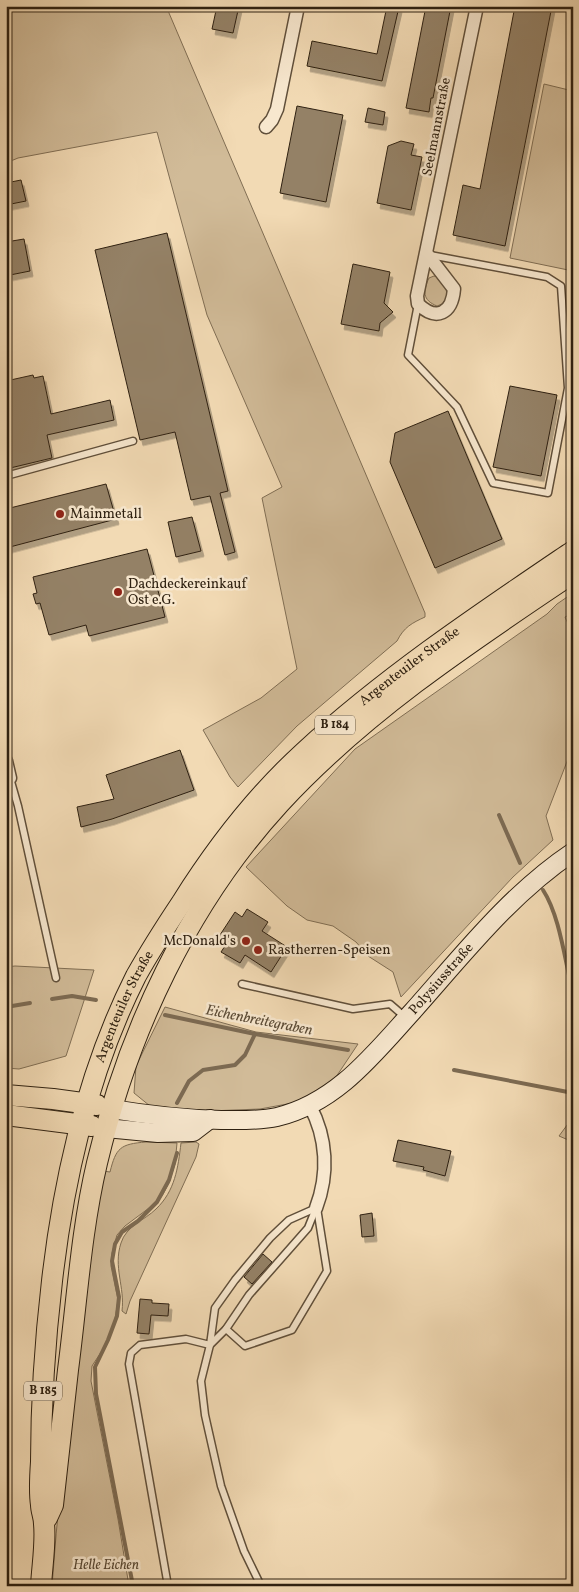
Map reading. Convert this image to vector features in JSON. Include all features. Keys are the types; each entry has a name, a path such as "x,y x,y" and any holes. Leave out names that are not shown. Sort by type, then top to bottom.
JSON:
{"main road":[{"name":"Argenteuiler Straße","path":"41,1586 44,1524 40,1504 41,1417 48,1323 61,1218 71,1159 86,1103 121,1010 141,968 190,888 221,844 250,809 301,755 378,688 477,616 573,551"},
{"name":"Argenteuiler Straße","path":"44,1524 53,1505 83,1239 96,1167 122,1075 145,1016 185,934 215,886 246,843 268,817 322,761 403,692 573,573"},
{"path":"6,1095 86,1103 112,1108"},
{"path":"6,1115 106,1128"}],"street":[{"path":"266,127 277,109 298,6"},
{"name":"Seelmannstraße","path":"418,304 418,289 427,254 477,6"},
{"path":"418,304 426,312 435,314 444,311 453,301 454,289 427,254"},
{"path":"6,761 8,779"},
{"name":"Polysiusstraße","path":"112,1108 146,1114 210,1119 256,1120 276,1117 310,1106 344,1084 523,892 573,852"},
{"path":"310,1106 320,1127 325,1163 316,1208"},
{"path":"106,1128 158,1133 192,1132 210,1119"}],"lane":[{"path":"418,304 408,355 457,407 493,483 548,493 568,388 560,286 548,277 427,254"},
{"path":"6,476 133,441"},
{"path":"8,779 18,806 56,978"},
{"path":"242,984 354,1009 390,1004 406,1018"},
{"path":"226,1329 246,1346 292,1330 327,1271 316,1208"},
{"path":"210,1345 226,1329 249,1296 308,1228 316,1208"},
{"path":"261,1586 244,1551 221,1486 205,1415 201,1381 210,1345 215,1308 235,1280 270,1238 289,1220 316,1208"},
{"path":"168,1586 129,1364 130,1353 140,1345 186,1338 210,1345"}],"green space":[{"path":"6,6 166,6 425,613 425,617 409,626 402,632 397,641 297,726 238,787 230,777 203,730 261,698 297,669 262,498 282,487 207,315 157,132 18,158 6,163"},
{"path":"544,84 573,91 573,271 510,258"},
{"path":"434,276 441,278 446,287 447,297 442,304 437,306 432,304 425,295 429,278"},
{"path":"573,593 573,613 565,617 573,635 573,746 546,816 553,840 513,877 401,997 393,972 368,956 356,942 333,926 307,920 287,906 246,867 355,749 547,614"},
{"path":"6,967 94,970 66,1056 19,1069 6,1068"},
{"path":"165,1007 256,1032 358,1044 334,1080 298,1102 260,1109 209,1111 150,1106 134,1093 136,1066"},
{"path":"573,1117 573,1142 559,1136"},
{"name":"Helle Eichen","path":"146,1142 177,1143 175,1164 169,1183 162,1196 157,1202 125,1226 117,1235 111,1266 118,1300 115,1319 107,1343 92,1366 91,1381 129,1586 52,1586 73,1378 103,1171 110,1172 117,1152 120,1149 130,1144"},
{"path":"196,1142 199,1144 196,1157 130,1301 126,1314 122,1311 118,1260 123,1237 136,1224 152,1213 168,1195 177,1170 181,1143"}],"building":[{"path":"217,6 239,6 233,33 212,29"},
{"path":"387,6 399,7 382,81 307,66 312,41 377,54"},
{"path":"426,6 451,6 429,112 406,108"},
{"path":"515,6 552,6 505,246 453,235 463,185 480,189"},
{"path":"297,106 343,115 326,202 280,193"},
{"path":"368,108 385,112 383,125 365,122"},
{"path":"401,141 414,144 411,155 422,157 411,210 377,203 388,146"},
{"path":"21,180 26,201 6,205 6,183"},
{"path":"167,233 228,491 220,493 235,552 225,555 210,496 191,500 175,432 140,440 95,250"},
{"path":"24,239 30,271 10,275 6,256 6,242"},
{"path":"353,264 390,272 384,303 393,312 380,323 379,331 341,324"},
{"path":"33,375 34,378 43,376 51,414 110,400 114,420 47,435 52,458 6,469 6,381"},
{"path":"510,386 557,395 541,476 493,467"},
{"path":"448,411 502,539 435,568 390,462 395,433"},
{"name":"Mainmetall","path":"106,484 116,519 6,548 6,509"},
{"path":"192,517 201,551 176,557 168,522"},
{"name":"Dachdeckereinkauf Ost e.G.","path":"147,549 165,617 89,636 86,625 49,635 40,603 36,604 33,594 37,593 33,577"},
{"path":"180,750 194,790 112,819 81,827 77,807 114,799 106,775"},
{"path":"247,909 268,922 262,931 287,947 271,972 245,955 240,963 221,952 227,943 218,938 235,912 242,917"},
{"path":"398,1140 451,1151 445,1176 423,1170 424,1167 393,1161"},
{"path":"372,1213 374,1236 362,1237 360,1215"},
{"path":"263,1254 272,1262 252,1284 244,1277"},
{"path":"140,1299 152,1300 152,1303 169,1304 168,1316 151,1315 149,1334 137,1333"}],"waterway":[{"path":"499,815 520,863"},
{"path":"543,890 558,926 573,993"},
{"name":"Eichenbreitegraben","path":"52,999 72,996 96,1000"},
{"name":"Eichenbreitegraben","path":"6,1007 30,1003"},
{"name":"Eichenbreitegraben","path":"165,1015 255,1034 348,1050"},
{"path":"177,1103 189,1081 203,1070 235,1065 245,1055 255,1034"},
{"name":"Eichenbreitegraben","path":"454,1070 573,1093"},
{"path":"133,1586 96,1394 95,1367 117,1316 119,1297 112,1261 115,1244 122,1232 138,1221 157,1202 169,1180 177,1153"}],"place":[{"name":"Mainmetall","path":"60,514"},
{"name":"Dachdeckereinkauf Ost e.G.","path":"118,592"},
{"name":"McDonald's","path":"246,941"},
{"name":"Rastherren-Speisen","path":"258,950"}]}
